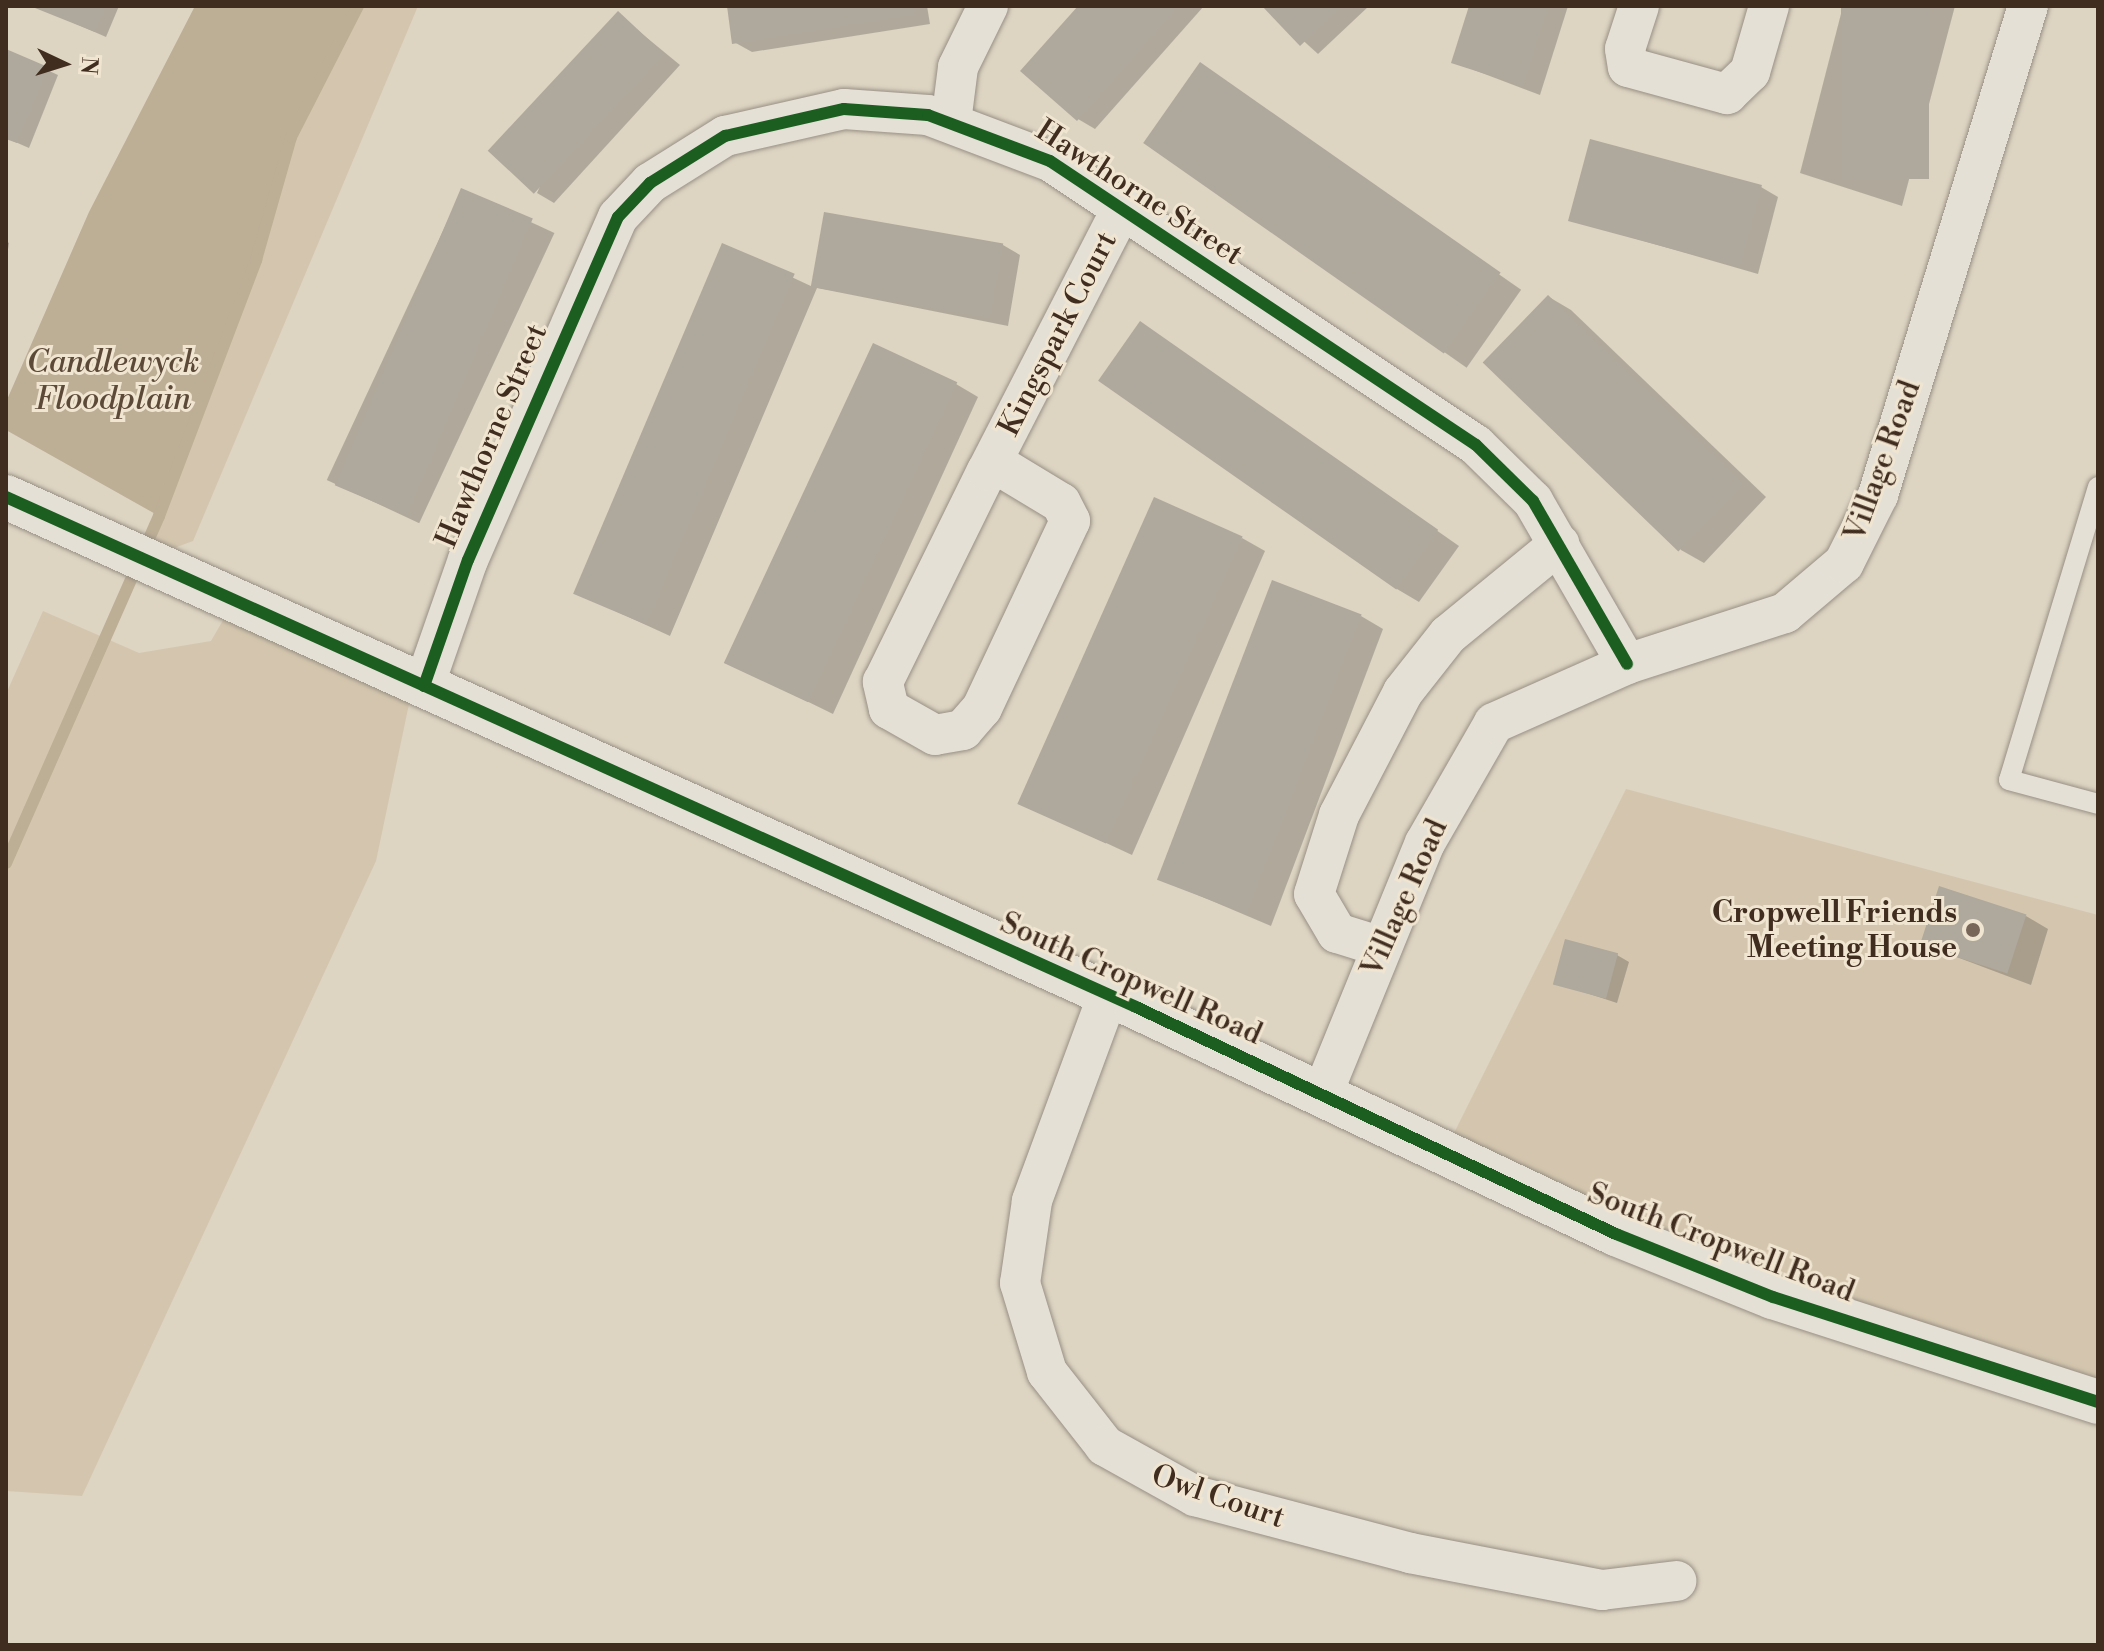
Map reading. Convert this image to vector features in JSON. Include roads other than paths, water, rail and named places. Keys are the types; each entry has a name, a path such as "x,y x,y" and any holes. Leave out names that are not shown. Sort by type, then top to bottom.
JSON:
{"street":[{"path":"951,122 958,67 988,6"},
{"path":"1639,6 1625,49 1628,67 1727,94 1750,72 1769,6"},
{"name":"Village Road","path":"1322,1095 1425,843 1494,723 1627,664 1785,613 1844,563 1878,495 2028,6"},
{"name":"Hawthorne Street","path":"424,686 468,560 595,258 639,195 725,136 793,116 885,110 951,122 1050,161 1123,206 1476,445 1533,501 1627,664"},
{"name":"Kingspark Court","path":"993,462 1061,503 1070,521 982,708 963,730 935,735 889,709 883,682 993,462 1123,206"},
{"name":"South Cropwell Road","path":"6,497 1108,995 1659,1251 1773,1297 2098,1402"},
{"path":"1382,947 1337,933 1314,894 1339,815 1403,692 1448,635 1559,544"},
{"name":"Owl Court","path":"1108,995 1032,1201 1020,1283 1047,1372 1105,1446 1195,1496 1410,1553 1602,1590 1676,1581"}],"lane":[{"path":"2098,487 2009,780 2098,804"}],"water":[{"name":"Candlewyck Floodplain","path":"195,6 358,6 291,137 256,260 159,516 6,430 6,402 89,212"}],"waterway":[{"path":"6,863 159,516 256,260 291,137 358,6"}],"place":[{"name":"Cropwell Friends Meeting House","path":"1973,930"}]}
